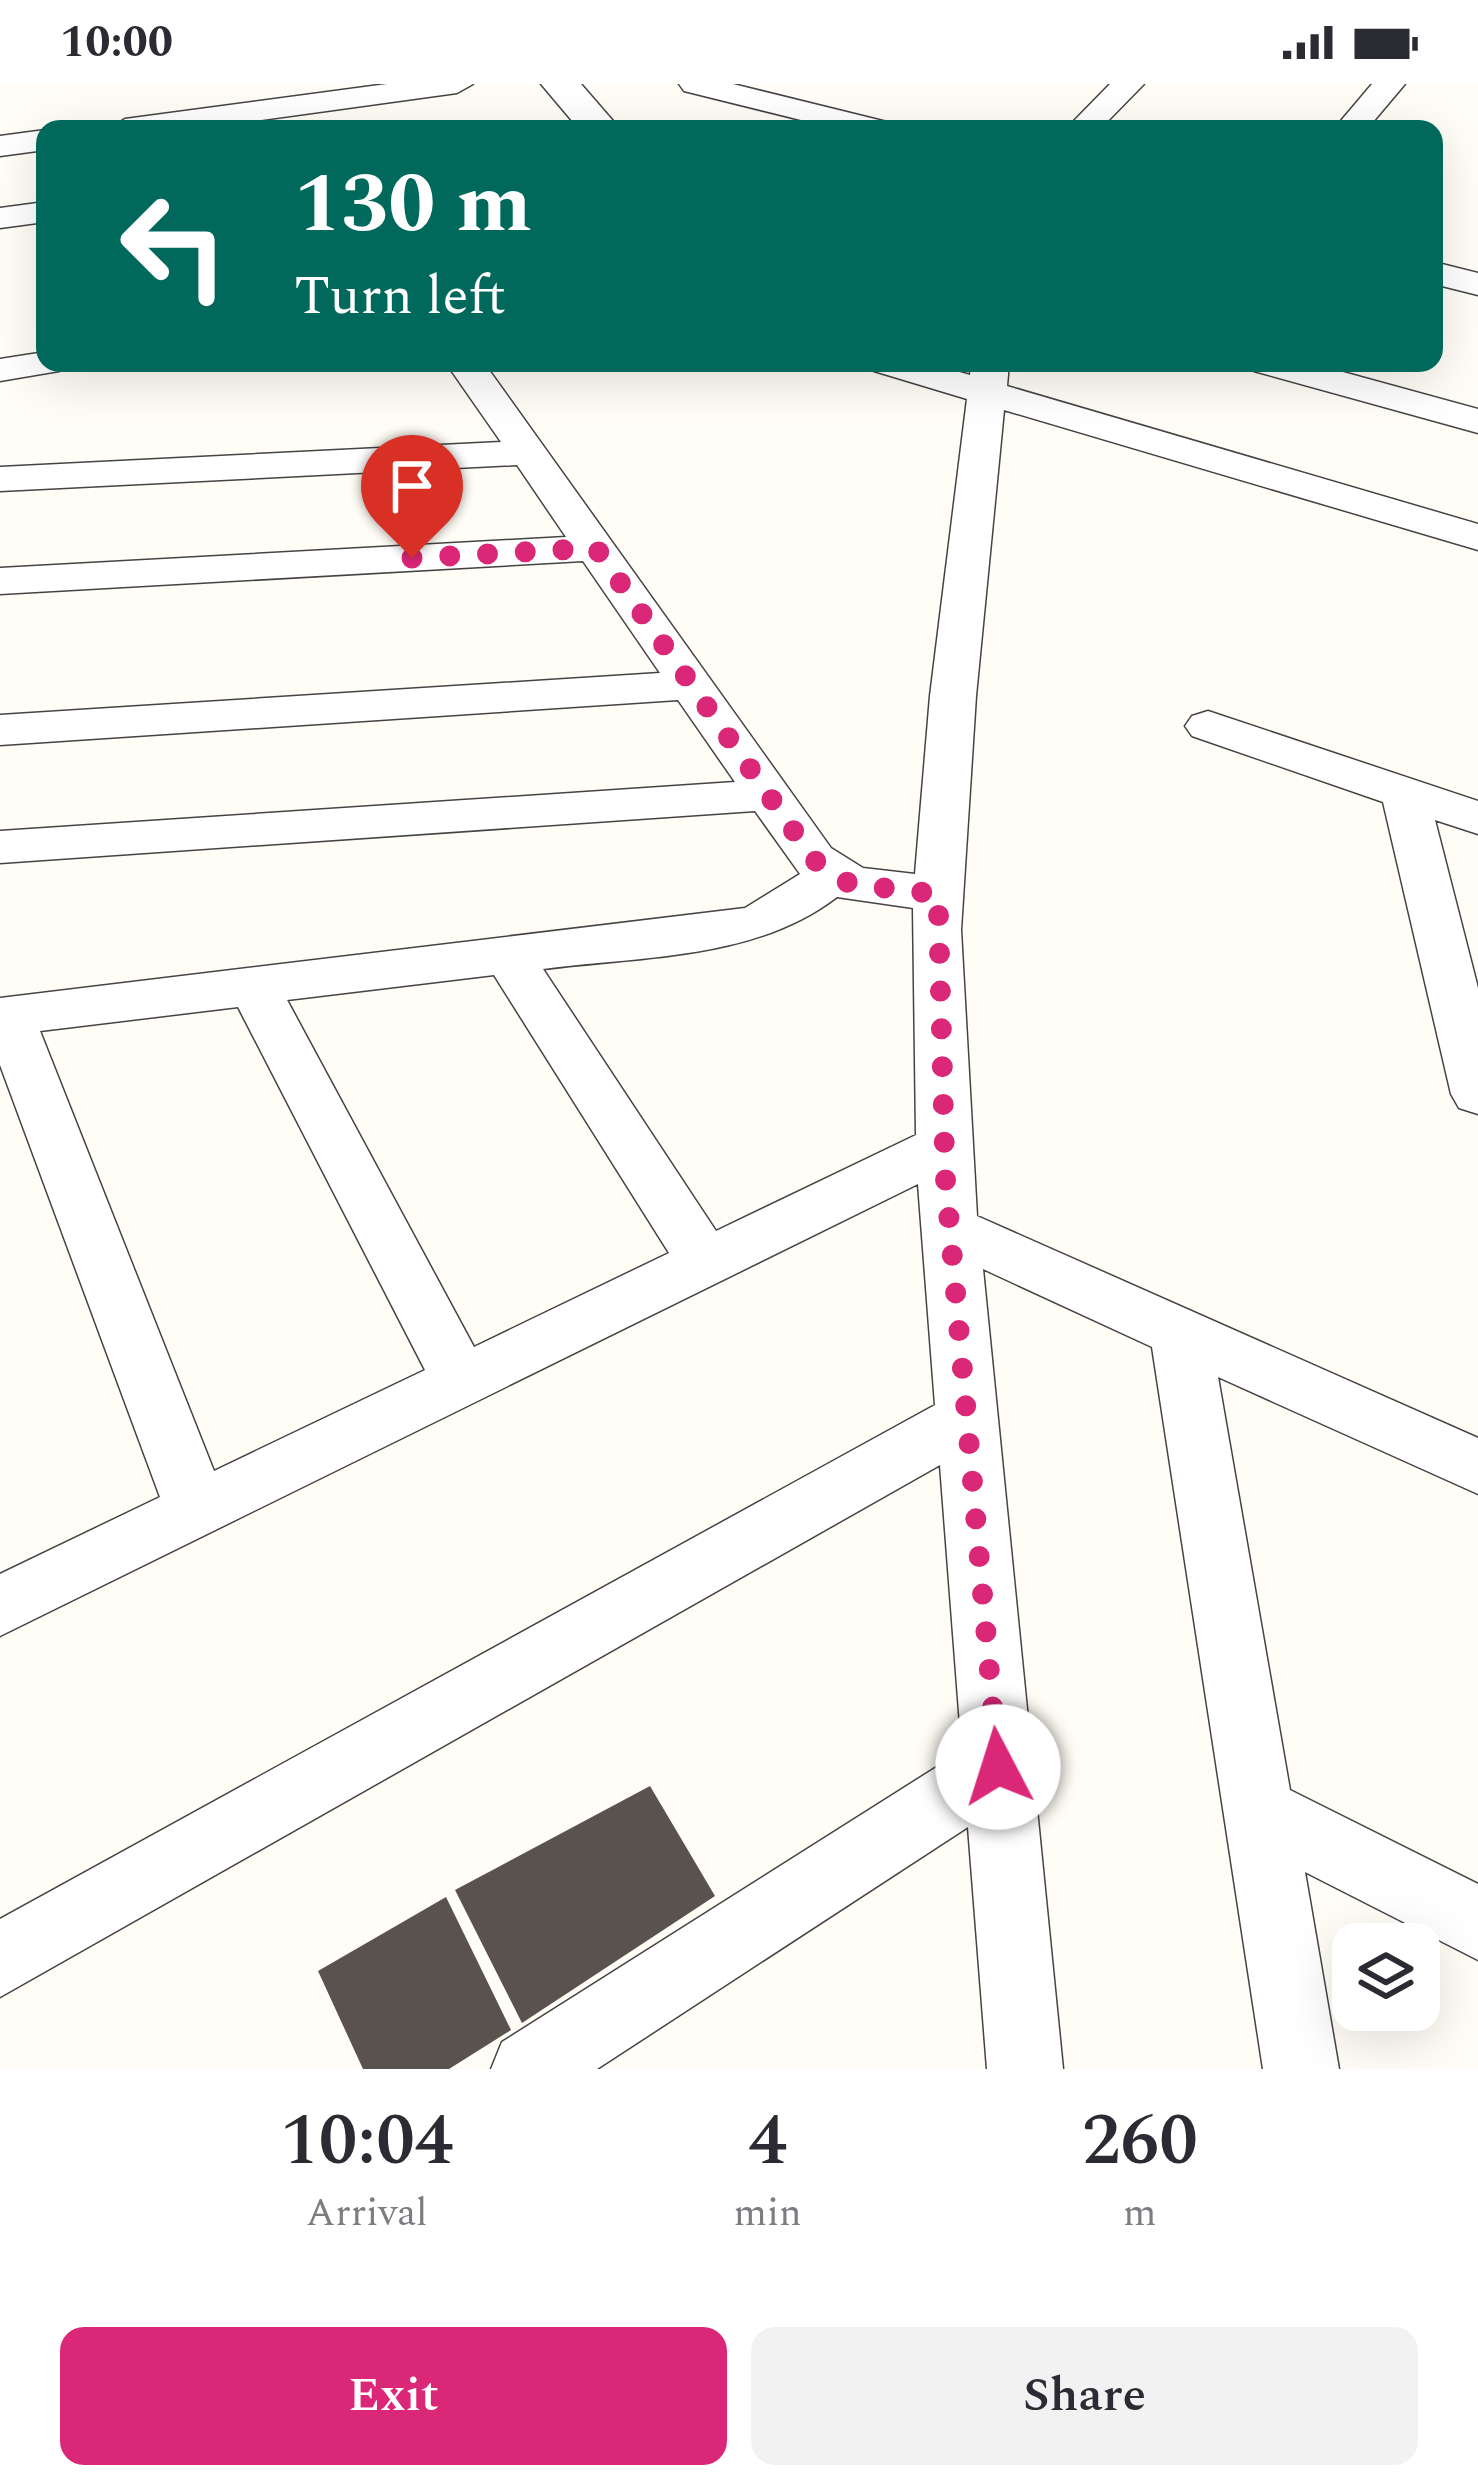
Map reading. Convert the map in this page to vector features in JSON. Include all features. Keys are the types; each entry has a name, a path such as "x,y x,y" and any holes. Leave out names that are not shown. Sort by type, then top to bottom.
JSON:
{"street":[{"path":"191,120 457,84"},
{"path":"560,84 592,120"},
{"path":"695,84 841,120"},
{"path":"814,113 850,84"},
{"path":"1091,120 1128,84"},
{"path":"1358,120 1389,84"},
{"path":"0,146 36,141"},
{"path":"0,218 36,213"},
{"path":"1443,275 1478,284"},
{"path":"0,370 36,365"},
{"path":"472,372 768,795 831,876 850,884 938,894"},
{"path":"948,372 988,378 1478,537"},
{"path":"1300,372 1478,421"},
{"path":"988,378 938,894 950,1228 1025,2069"},
{"path":"0,456 521,442"},
{"path":"0,479 521,442"},
{"path":"0,581 596,548"},
{"path":"0,730 692,685"},
{"path":"1208,726 1478,818"},
{"path":"1404,792 1478,1094"},
{"path":"0,847 768,795"},
{"path":"197,1510 4,1017 752,925 784,912 831,876"},
{"path":"510,958 706,1262"},
{"path":"254,988 461,1381"},
{"path":"0,1606 944,1146"},
{"path":"950,1228 1478,1467"},
{"path":"1180,1332 1301,2069"},
{"path":"0,1960 967,1418"},
{"path":"529,2069 998,1767"},
{"path":"1255,1809 1478,1923"}],"building":[{"path":"650,1786 715,1896 522,2023 455,1890"},
{"path":"446,1897 511,2030 449,2069 363,2069 318,1971"}],"route":[{"path":"412,558 596,548 814,860 831,876 850,884 938,894 945,1174 998,1767"}]}
